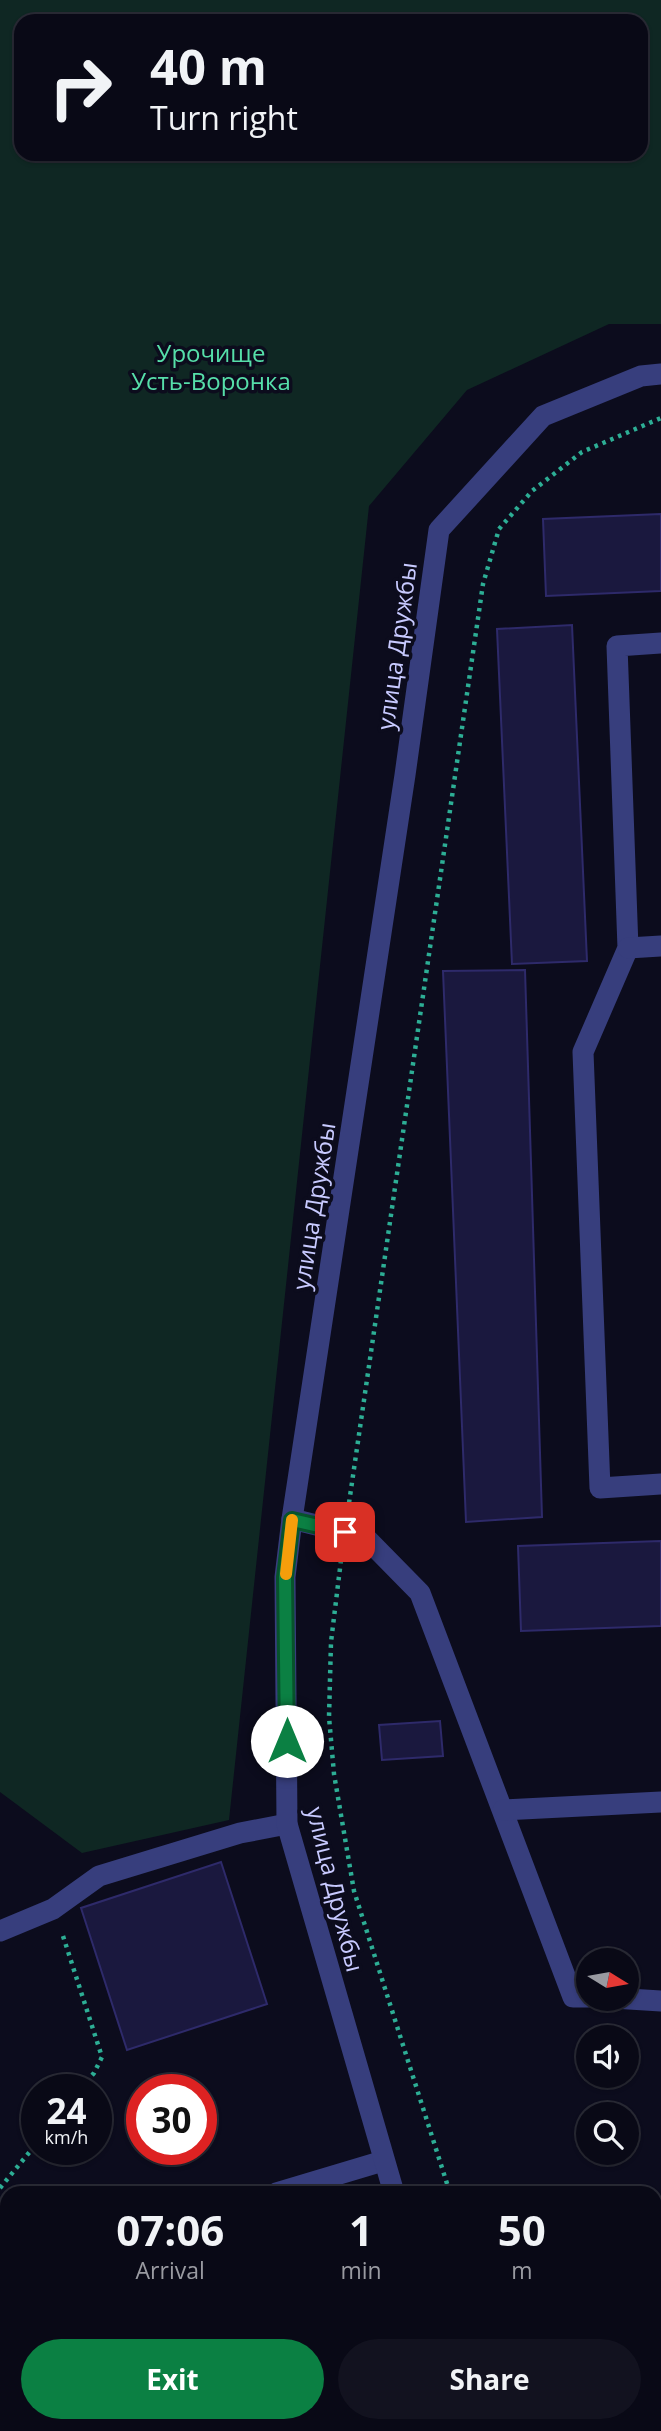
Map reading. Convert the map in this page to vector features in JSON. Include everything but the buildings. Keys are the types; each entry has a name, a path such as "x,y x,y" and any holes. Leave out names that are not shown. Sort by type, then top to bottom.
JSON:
{"street":[{"name":"улица Дружбы","path":"392,2186 287,1824 285,1577 439,530 543,416 641,376 661,374"},
{"path":"661,643 617,646 628,948 583,1052 600,1488 661,1485"},
{"path":"628,948 661,947"},
{"path":"292,1520 365,1537 420,1593 573,1997 576,1997"},
{"path":"503,1811 661,1802"},
{"path":"0,1931 54,1909 99,1876 240,1833 287,1824"},
{"path":"639,2000 661,2001"},
{"path":"299,2186 383,2161"}],"path":[{"path":"448,2186 354,1891 334,1774 329,1717 331,1642 483,584 499,529 532,491 582,452 661,418"},
{"path":"54,1909 103,2057 93,2074"},
{"path":"2,2186 21,2162"}],"green space":[{"name":"Урочище Усть-Воронка","path":"0,0 661,0 661,324 609,324 467,390 369,506 229,1820 82,1853 0,1792"}],"slow traffic":[{"path":"286,1574 292,1520"}],"route":[{"path":"287,1741 285,1577 292,1520 345,1532"}]}
